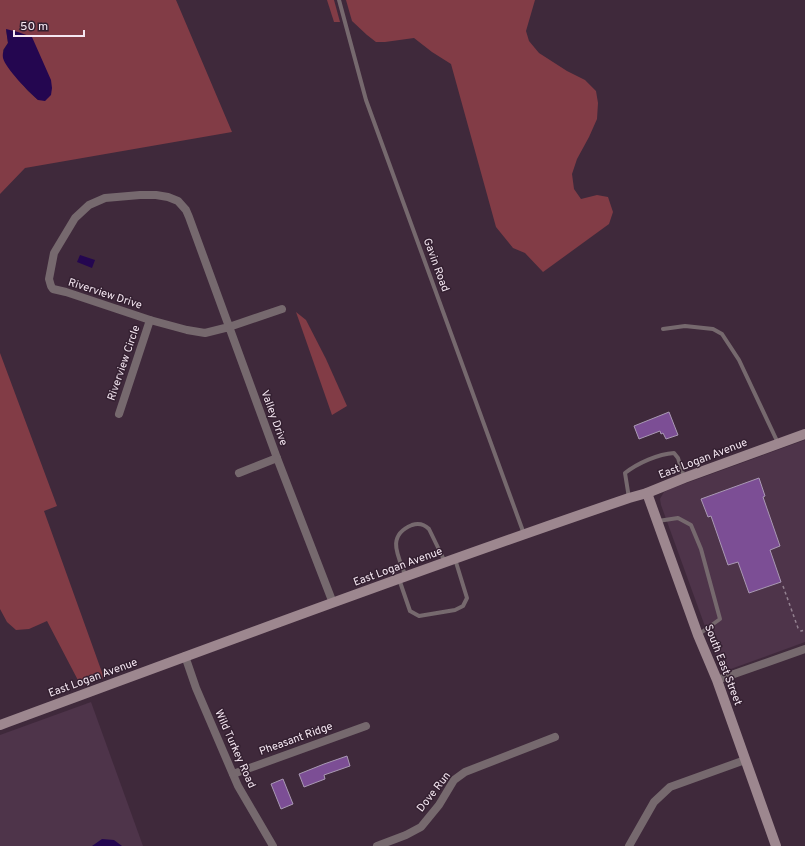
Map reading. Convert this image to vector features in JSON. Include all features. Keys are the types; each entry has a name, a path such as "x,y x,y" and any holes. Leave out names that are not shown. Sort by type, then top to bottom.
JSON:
{"street":[{"name":"Riverview Drive","path":"197,239 188,213 178,201 162,196 140,195 105,198 89,205 75,218 54,253 49,279 51,286 53,289 150,320 187,330 205,333 229,327 282,309"},
{"name":"Valley Drive","path":"197,239 276,458 333,603"},
{"name":"Riverview Circle","path":"119,414 150,320"},
{"name":"East Logan Avenue","path":"0,725 185,656 524,534 647,493 805,434"},
{"path":"239,473 276,458"},
{"name":"South East Street","path":"647,493 776,846"},
{"path":"716,680 805,649"},
{"name":"Wild Turkey Road","path":"185,656 196,688 232,774 273,846"},
{"name":"Pheasant Ridge","path":"232,774 366,726"},
{"name":"Dove Run","path":"377,846 406,835 421,827 439,806 454,780 465,772 555,737"},
{"path":"629,846 654,802 670,787 745,760"}],"lane":[{"name":"Gavin Road","path":"339,0 366,100 524,534"},
{"path":"664,329 685,326 714,329 722,334 739,360 778,443"},
{"path":"629,498 625,473 632,468 666,453 674,453 678,458 684,478"},
{"path":"657,521 678,518 691,525 701,549 720,619 698,635"},
{"path":"421,524 426,526 450,561 467,598 463,606 455,610 419,616 410,611 395,542 398,535 406,528 413,525 421,524"}],"path":[{"path":"783,586 798,628 800,630 805,630"}],"shaded area":[{"path":"0,0 176,0 232,132 25,168 0,194","holes":["6,29 38,100 28,91 8,67 3,50 8,43"]},
{"path":"327,0 334,0 340,22 334,22"},
{"path":"346,0 535,0 526,31 529,41 539,53 567,71 585,80 596,91 598,103 597,119 577,159 572,174 574,189 581,199 597,195 608,197 613,212 609,224 543,272 525,253 513,248 496,227 451,64 414,38 376,42 352,21"},
{"path":"6,29 32,37 51,80 51,95 45,101 38,100 18,80 5,63 3,53 8,43"},
{"path":"80,255 95,260 92,268 77,262"},
{"path":"296,312 306,320 326,359 347,406 332,415"},
{"path":"0,353 57,506 44,511 104,678 81,686 47,621 29,629 16,630 7,622 0,609"},
{"path":"805,440 805,642 728,670 722,668 719,665 660,499 664,492 670,489"},
{"path":"91,702 143,846 0,846 0,735"},
{"path":"102,839 114,840 122,846 92,846"}],"building":[{"path":"669,412 678,435 666,439 660,431 639,439 634,426"},
{"path":"759,478 765,496 763,497 780,546 770,550 781,582 749,593 738,562 728,565 711,516 708,517 701,499"},
{"path":"347,756 350,766 324,775 325,779 304,787 299,774"},
{"path":"283,779 293,804 281,809 271,784"}]}
